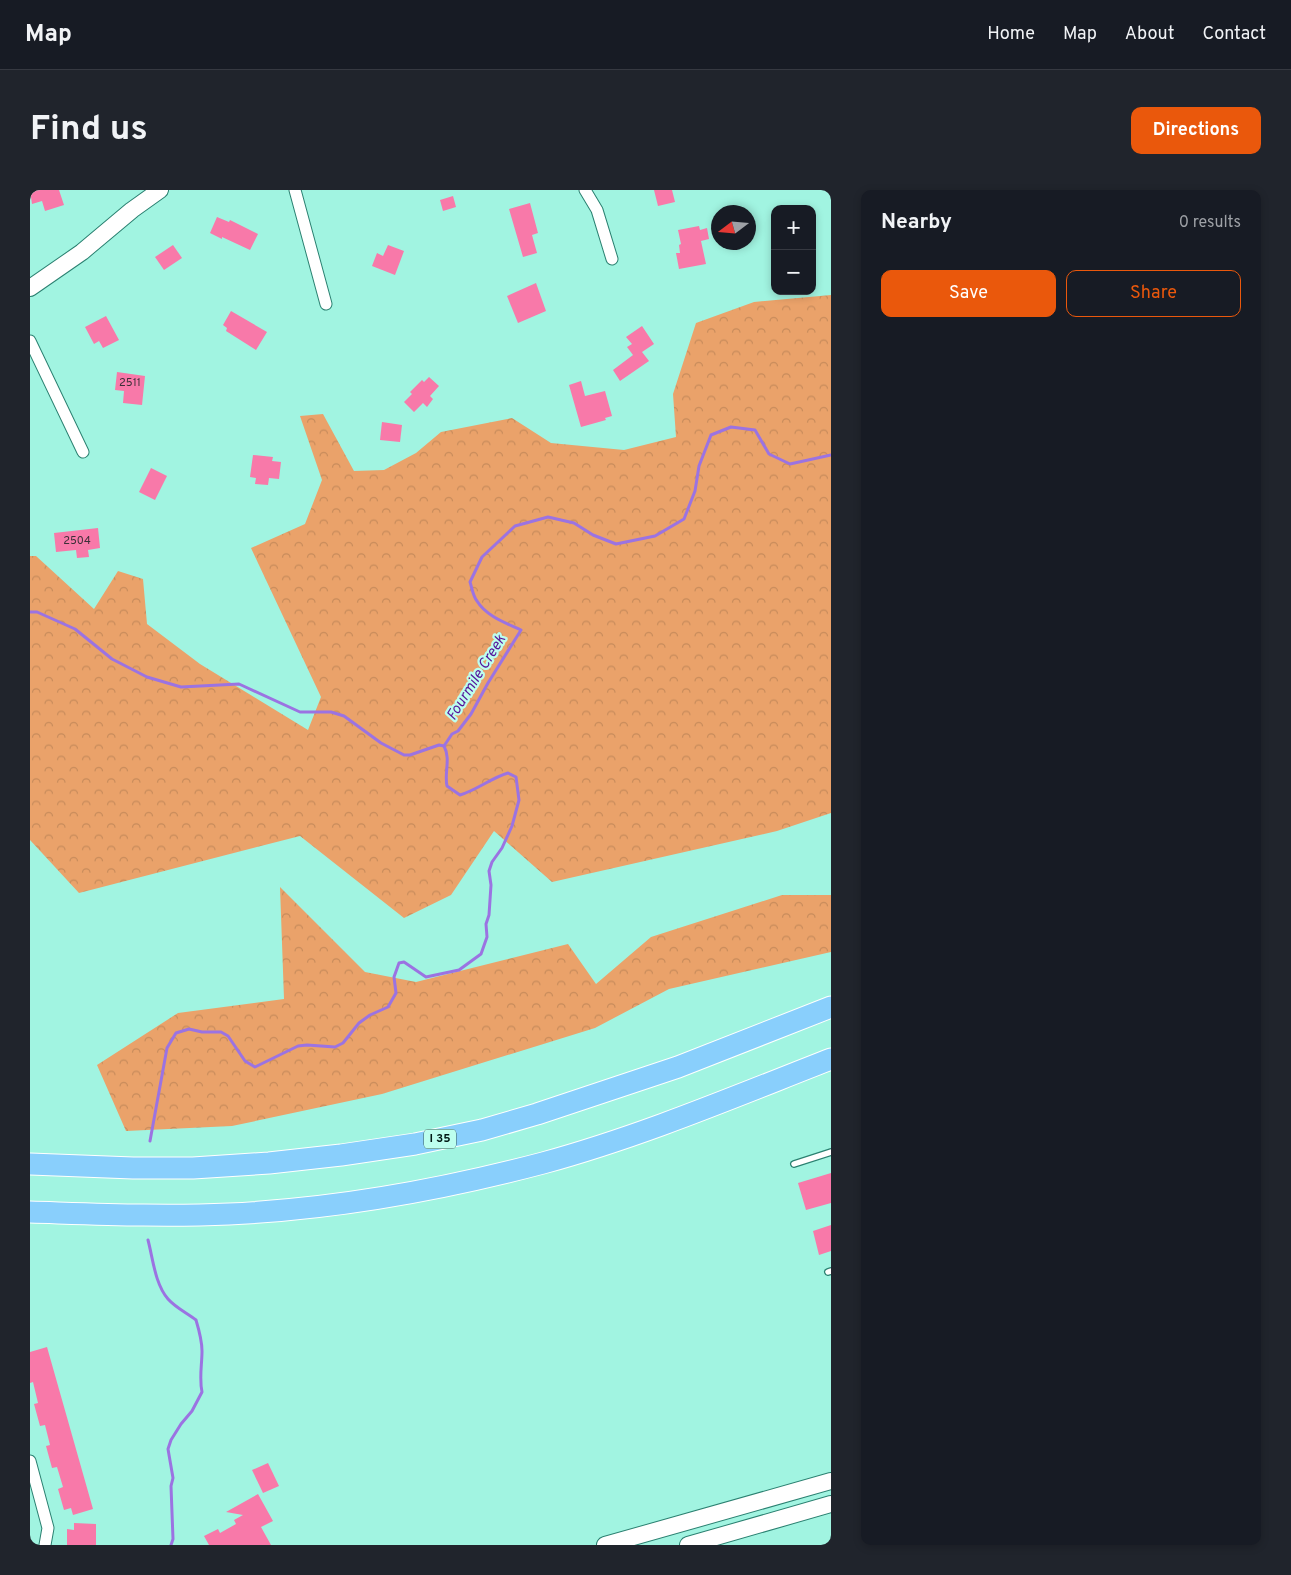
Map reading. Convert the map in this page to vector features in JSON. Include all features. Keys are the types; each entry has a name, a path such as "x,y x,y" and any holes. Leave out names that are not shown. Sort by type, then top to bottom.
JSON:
{"highway":[{"name":"I 35","path":"30,1164 193,1168 269,1163 341,1155 425,1142 482,1130 613,1089 678,1067 831,1008"},
{"path":"30,1212 126,1215 229,1214 328,1205 398,1195 464,1182 543,1163 627,1137 831,1059"}],"main road":[{"path":"30,288 82,252 132,210 160,190"},
{"path":"605,1545 831,1481"},
{"path":"688,1545 831,1504"}],"street":[{"path":"295,190 326,304"},
{"path":"585,190 597,210 612,259"},
{"path":"30,341 83,452"},
{"path":"30,1461 48,1528 45,1545"}],"lane":[{"path":"794,1164 831,1152"}],"green space":[{"path":"831,295 831,813 777,831 552,882 494,831 451,895 404,918 300,836 79,893 30,840 30,556 36,556 94,609 118,571 143,579 147,624 200,664 308,730 321,697 251,548 305,524 322,480 300,416 323,414 354,471 384,470 416,453 441,432 512,418 551,443 624,450 676,437 673,394 696,323 754,302"},
{"path":"280,887 365,972 416,982 568,944 596,984 651,937 782,895 831,895 831,952 669,989 595,1028 382,1094 232,1126 126,1131 97,1065 178,1013 284,999"}],"building":[{"path":"30,190 59,190 64,205 45,211 42,201 32,204"},
{"path":"654,190 672,190 675,202 658,206"},
{"path":"453,196 456,207 443,211 440,200"},
{"path":"530,203 538,233 532,235 537,253 523,257 509,209"},
{"path":"217,217 229,222 230,220 258,234 250,250 210,233"},
{"path":"699,226 700,230 707,228 709,239 701,241 706,264 679,269 676,253 680,253 679,245 681,244 678,230"},
{"path":"173,245 182,258 164,270 155,257"},
{"path":"388,245 404,251 395,275 372,266 377,253 383,256"},
{"path":"536,283 546,311 518,323 507,296"},
{"path":"231,311 267,332 256,350 226,331 227,328 223,325"},
{"path":"106,316 119,340 103,348 99,341 94,344 85,327"},
{"path":"642,326 654,344 642,352 649,361 620,381 613,370 633,355 627,347 632,344 626,337"},
{"path":"117,372 145,376 142,405 123,403 124,391 115,390"},
{"path":"429,377 439,386 430,396 433,399 427,407 423,403 414,412 404,402 412,394 410,392 422,380 424,382"},
{"path":"581,381 585,396 605,391 612,416 605,418 606,420 581,427 569,385"},
{"path":"382,422 402,425 400,442 380,440"},
{"path":"253,455 273,457 272,461 281,462 279,479 269,478 268,485 255,484 256,478 250,477"},
{"path":"151,468 167,476 155,500 139,492"},
{"path":"98,528 100,548 88,550 89,557 77,558 76,550 56,552 54,533"},
{"path":"831,1173 831,1203 806,1210 798,1183"},
{"path":"831,1225 831,1251 819,1255 813,1231"},
{"path":"47,1347 93,1509 73,1515 71,1508 64,1510 58,1489 63,1487 57,1467 52,1468 46,1446 50,1445 45,1425 40,1426 34,1404 38,1403 33,1382 30,1383 30,1352"},
{"path":"268,1463 279,1486 263,1493 252,1470"},
{"path":"258,1494 273,1521 261,1527 271,1545 209,1545 204,1536 218,1529 220,1533 236,1524 234,1520 243,1515 226,1512"},
{"path":"74,1523 96,1524 96,1545 67,1545 67,1529 74,1530"}],"waterway":[{"name":"Fourmile Creek","path":"444,746 452,734 458,731 471,714 521,630 486,611 476,599 470,582 482,557 515,526 548,517 574,523 593,535 616,544 655,536 684,519 695,491 699,466 711,435 731,427 755,430 769,454 790,464 831,455"},
{"name":"Fourmile Creek","path":"30,612 37,612 75,629 112,659 147,677 181,687 239,684 300,712 331,712 344,716 381,743 404,755 410,755 439,745 444,746"},
{"path":"150,1141 167,1048 176,1033 189,1029 202,1032 221,1032 228,1036 245,1061 255,1067 298,1046 335,1047 343,1043 359,1023 370,1015 388,1007 396,993 394,977 399,963 404,962 426,977 459,970 481,954 487,937 486,924 489,915 491,885 489,871 512,826 519,800 516,777 508,773 460,795 447,786 447,756 444,746"},
{"path":"148,1240 160,1286 171,1302 196,1320 202,1347 202,1392 192,1411 171,1440 168,1449 173,1478 171,1486 173,1539 171,1545"}]}
